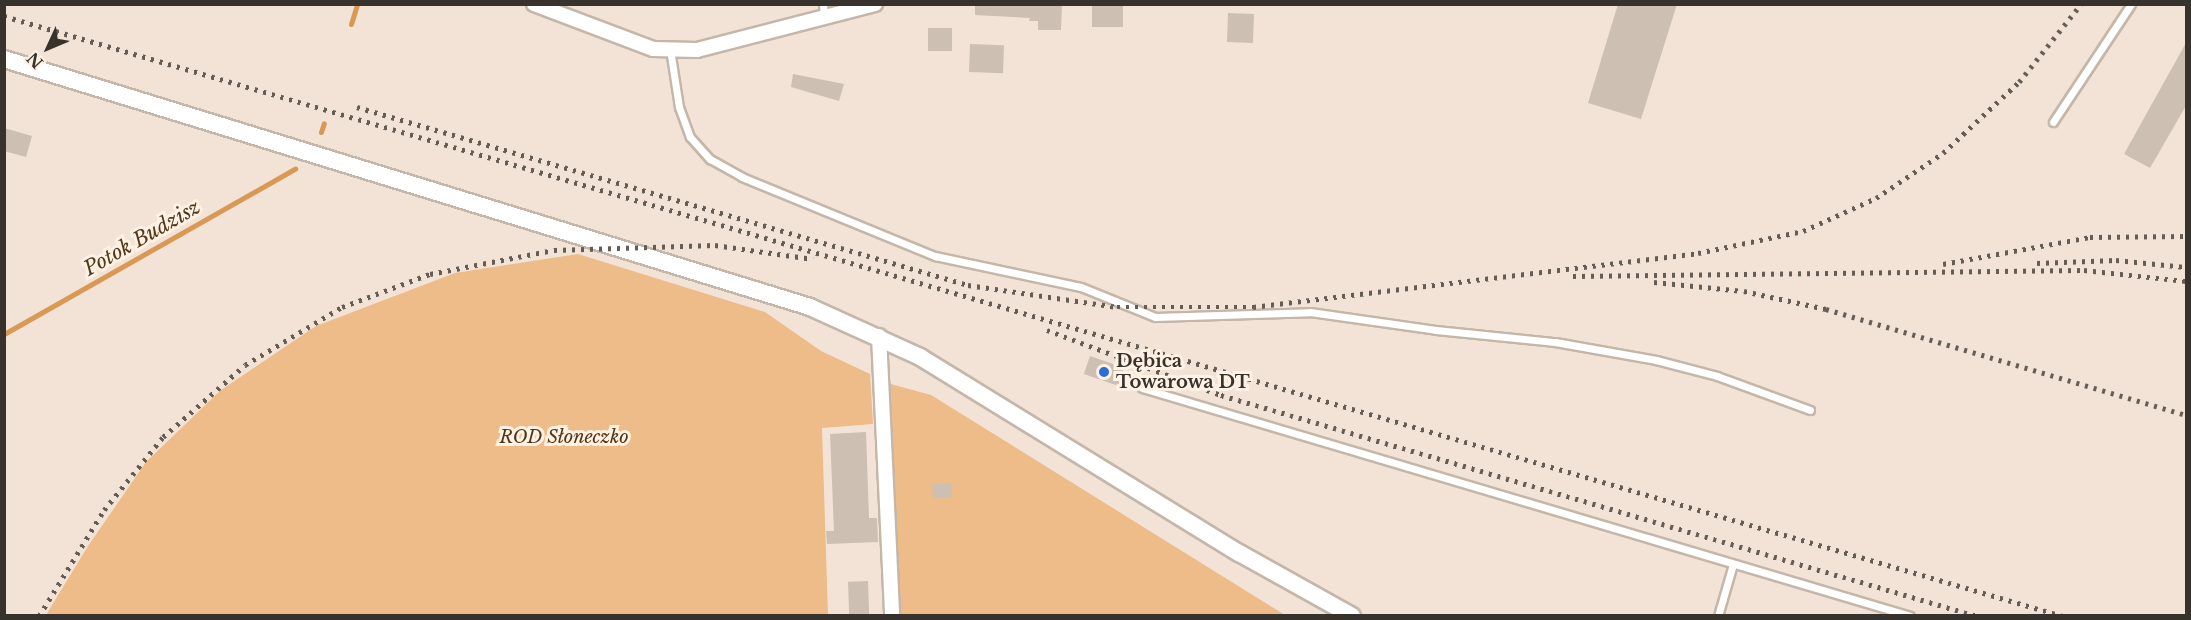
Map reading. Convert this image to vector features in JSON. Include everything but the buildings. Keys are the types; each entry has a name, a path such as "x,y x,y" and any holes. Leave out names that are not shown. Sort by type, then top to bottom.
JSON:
{"street":[{"path":"534,4 653,49 697,50 824,11 875,4"},
{"path":"4,59 810,307 879,336 973,388 1298,588 1352,615"},
{"path":"879,336 892,615"}],"lane":[{"path":"2053,122 2132,4"},
{"path":"670,49 686,127 690,137 710,159 742,177 935,256 1081,287 1155,317 1310,312 1555,342 1656,360 1717,376 1810,410"},
{"path":"1142,388 1910,615"},
{"path":"1718,615 1733,564"}],"green space":[{"name":"ROD Słoneczko","path":"578,254 765,312 821,351 870,374 873,424 822,428 828,615 46,615 88,546 146,462 221,390 316,326 455,273"},
{"path":"887,383 931,395 1285,615 901,615"}],"waterway":[{"name":"Potok Budzisz","path":"351,24 357,4"},
{"name":"Potok Budzisz","path":"321,132 324,123"},
{"name":"Potok Budzisz","path":"4,334 295,169"}],"railway":[{"path":"357,107 968,285 1117,307 1253,307 1698,253 1803,231 1876,198 1943,153 2019,82 2081,4"},
{"path":"4,16 2062,616"},
{"path":"1943,264 2090,237 2186,236"},
{"path":"39,616 104,510 163,437 245,365 342,307 430,274 554,250 715,245 813,259"},
{"path":"2037,263 2116,260 2186,267"},
{"path":"1573,276 2084,270 2186,281"},
{"path":"1654,282 1744,291 1826,309 2186,415"},
{"path":"1047,330 1221,395 1977,616"}],"place":[{"name":"Dębica Towarowa DT","path":"1104,372"}]}
